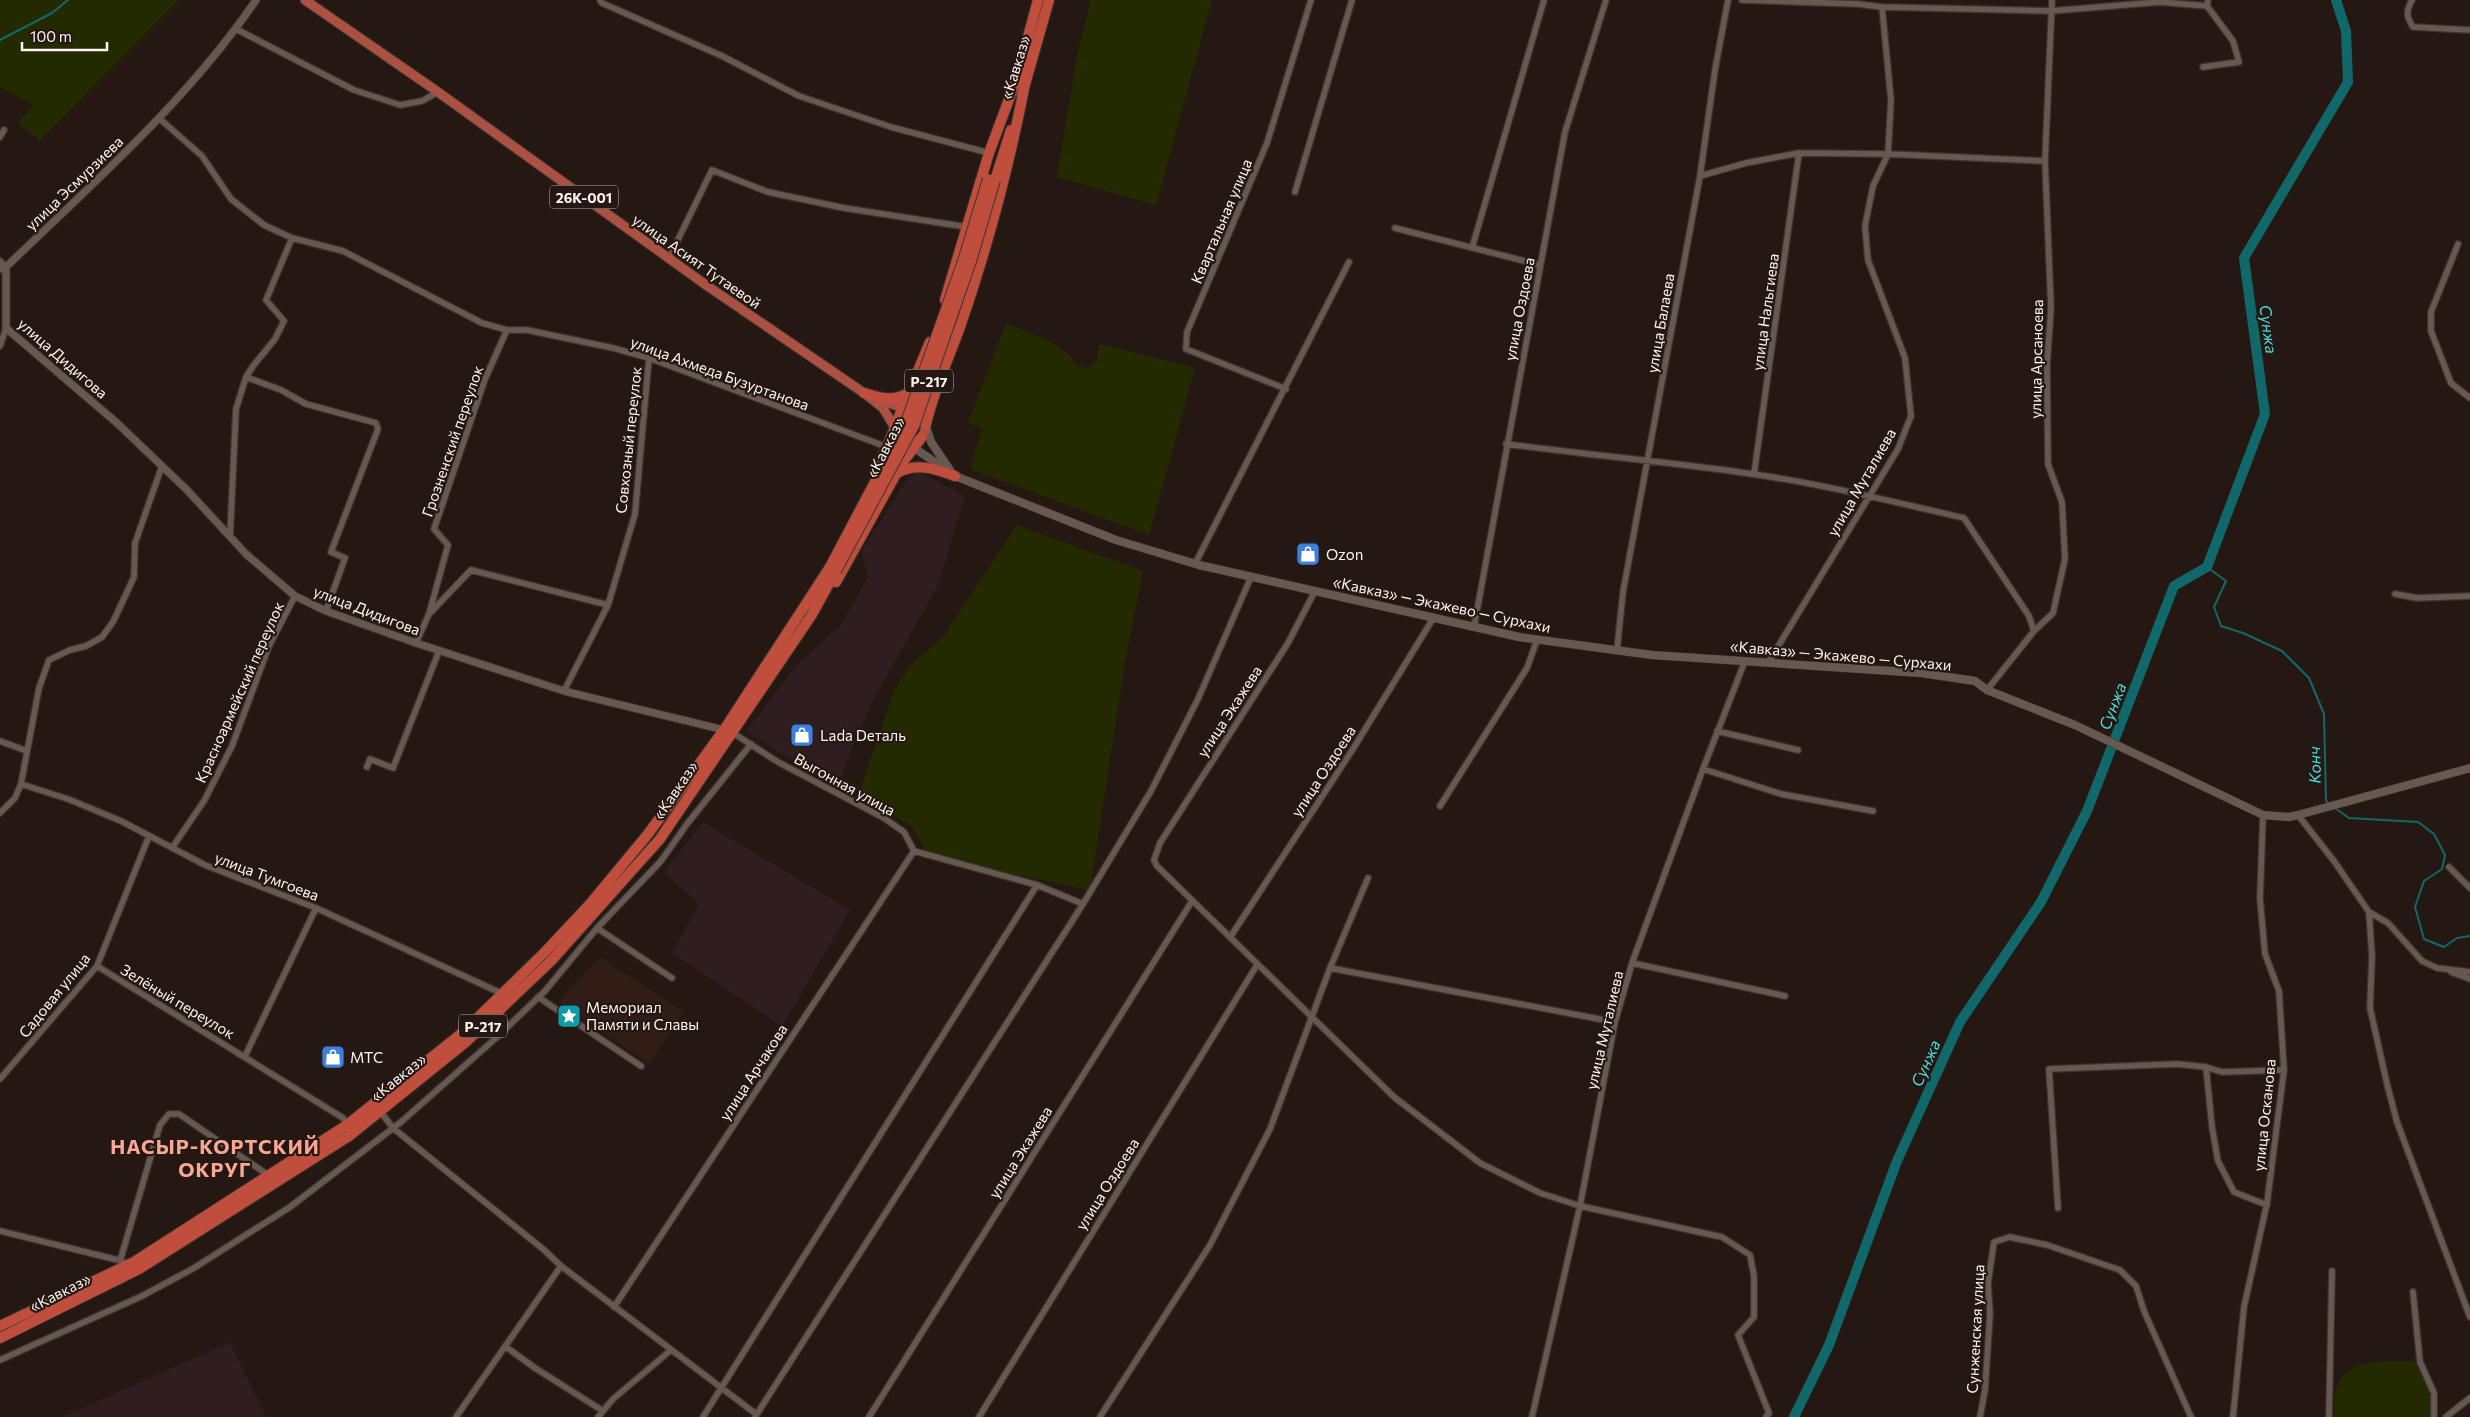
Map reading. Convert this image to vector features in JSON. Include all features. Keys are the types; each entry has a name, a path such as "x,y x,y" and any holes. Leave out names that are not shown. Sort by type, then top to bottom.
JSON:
{"highway":[{"name":"«Кавказ»","path":"991,179 1038,0"},
{"name":"«Кавказ»","path":"0,1326 134,1262 347,1125 461,1034 545,952 590,904 659,819 728,731 811,616 905,425 1024,89 1049,0"},
{"name":"Р-217","path":"908,394 937,325 990,153 1018,75"},
{"path":"926,424 932,396 959,328 999,203 1013,147 1024,89"},
{"path":"864,393 884,399 896,399 908,394"},
{"name":"«Кавказ»","path":"0,1338 139,1269 349,1136 467,1041 552,960 660,839 728,731 802,609 887,447 900,420 908,394"},
{"path":"811,616 842,573 897,473 922,437"},
{"path":"897,473 906,468 924,467 954,476"},
{"name":"«Кавказ»","path":"802,609 833,569"}],"main road":[{"name":"улица Асият Тутаевой","path":"305,0 438,92 669,258 900,420"},
{"path":"864,393 900,420 904,441 914,442 922,437 926,424"},
{"path":"900,420 921,415 926,424 931,442 954,476"},
{"name":"«Кавказ» — Экажево — Сурхахи","path":"904,441 954,476 1116,540 1195,564 1474,627 1537,640 1618,650 1768,664 1921,673 1975,681 1987,690 2075,725 2263,815"},
{"path":"2263,815 2298,816 2345,801 2470,768"}],"street":[{"name":"улица Эсмурзиева","path":"3,268 160,119 236,29 256,0"},
{"path":"600,0 602,3 722,56 799,96 891,127 990,153"},
{"name":"Квартальная улица","path":"1286,389 1186,348 1187,332 1268,143 1311,0"},
{"path":"1295,192 1352,0"},
{"path":"1472,248 1544,0"},
{"name":"улица Оздоева","path":"1474,627 1506,444 1565,132 1606,0"},
{"name":"улица Балаева","path":"1618,650 1623,592 1700,176 1715,70 1728,0"},
{"path":"1742,0 1858,2 1882,7 2051,11 2160,2 2208,3 2232,41 2239,62 2203,67"},
{"name":"улица Арсаноева","path":"1987,690 2034,631 2053,613 2065,558 2062,502 2048,464 2046,364 2051,308 2045,161 2052,0"},
{"path":"2412,0 2407,9 2407,18 2413,27 2470,30"},
{"name":"улица Муталиева","path":"1768,664 1898,449 1911,416 1905,358 1868,260 1865,226 1873,186 1888,154 1892,100 1882,7"},
{"path":"236,29 354,90 400,105 422,101 438,92"},
{"name":"улица Ахмеда Бузуртанова","path":"160,119 202,156 231,199 264,224 292,238 343,251 482,323 507,330 527,330 649,358 887,447"},
{"path":"0,138 4,130"},
{"path":"1700,176 1746,163 1799,153 1888,154 2045,161"},
{"name":"улица Нальгиева","path":"1754,474 1799,153"},
{"path":"669,258 712,170 768,192 844,208 967,227"},
{"path":"1395,228 1540,265"},
{"path":"230,537 236,409 246,377 252,366 275,339 284,321 266,300 292,238"},
{"path":"2458,244 2431,312 2430,322 2431,331 2451,383 2470,398"},
{"path":"0,261 3,268"},
{"path":"1195,564 1230,491 1286,389 1349,262"},
{"name":"улица Дидигова","path":"3,268 6,328 117,423 188,490 246,554 295,596 326,612 564,691 728,731"},
{"path":"0,346 6,328"},
{"name":"Грозненский переулок","path":"416,643 429,614 448,544 434,529 485,380 507,330"},
{"name":"Совхозный переулок","path":"564,691 608,605 635,514 649,358"},
{"path":"246,377 281,390 306,404 376,424 378,429 331,552 345,558 326,612"},
{"path":"1506,444 1592,456 1649,459 1754,474 1964,518 2029,616 2034,631"},
{"path":"0,813 15,798 21,784 39,688 49,660 70,650 86,646 102,637 113,622 134,578 135,543 162,466"},
{"path":"429,614 471,570 608,605"},
{"path":"380,1111 393,1128 543,1249 561,1266 722,1388 755,1416 1083,904 1156,783 1198,700 1251,577"},
{"name":"улица Экажева","path":"869,1417 1192,901 1157,866 1154,860 1160,843 1288,643 1315,591"},
{"path":"2395,594 2417,598 2470,596"},
{"name":"Красноармейский переулок","path":"172,848 204,801 232,746 269,646 295,596"},
{"name":"улица Оздоева","path":"1231,936 1353,749 1434,618"},
{"path":"1440,806 1527,668 1537,640"},
{"path":"367,767 370,759 393,768 439,651"},
{"name":"улица Муталиева","path":"1532,1417 1580,1206 1615,1022 1632,963 1703,768 1745,661"},
{"name":"Выгонная улица","path":"728,731 778,762 884,818 904,832 914,851"},
{"path":"1718,731 1798,750"},
{"path":"0,741 27,750"},
{"path":"0,1360 142,1296 194,1268 290,1207 393,1128 461,1070 538,997 597,928 661,861 687,824 751,744"},
{"path":"1703,768 1781,794 1873,811"},
{"name":"улица Тумгоева","path":"21,784 88,807 205,865 316,908 502,994"},
{"name":"улица Осканова","path":"2233,1417 2244,1307 2267,1205 2284,1070 2279,991 2265,954 2260,899 2263,815"},
{"path":"2298,816 2334,860 2369,912 2388,922 2422,961 2470,979"},
{"name":"Садовая улица","path":"0,1078 97,966 149,836"},
{"path":"914,851 1037,885 1083,904"},
{"name":"улица Арчакова","path":"614,1307 914,851"},
{"path":"2450,867 2470,888"},
{"path":"1100,1417 1210,1246 1270,1129 1330,968 1368,878"},
{"path":"702,1417 1037,885"},
{"path":"1192,901 1231,936 1257,965 1394,1097 1480,1164 1540,1193 1580,1206 1722,1237 1750,1255 1754,1276 1754,1317 1738,1335 1769,1412 1766,1417"},
{"name":"Зелёный переулок","path":"245,1056 316,908"},
{"path":"2369,912 2372,956 2370,1008 2387,1084 2397,1122 2470,1317"},
{"path":"597,928 672,978"},
{"path":"1632,963 1785,996"},
{"name":"улица Оздоева","path":"980,1417 1257,965"},
{"name":"Зелёный переулок","path":"97,966 343,1118 347,1125"},
{"path":"1330,968 1615,1022"},
{"path":"2437,968 2470,972"},
{"path":"538,997 641,1066"},
{"path":"2058,1208 2049,1069 2146,1064 2206,1067 2222,1072 2284,1070"},
{"path":"2206,1067 2212,1127 2218,1161 2234,1192 2267,1205"},
{"path":"120,1261 160,1125 169,1114 179,1114 268,1176"},
{"path":"0,1231 120,1261 134,1262"},
{"name":"Сунженская улица","path":"1980,1417 1985,1390 1990,1314 1988,1282 1994,1242 2010,1237 2047,1245 2120,1270 2136,1286 2144,1311 2191,1417"},
{"path":"456,1417 561,1266"},
{"path":"2329,1417 2332,1271"},
{"path":"2413,1292 2420,1362 2434,1393 2434,1417"},
{"path":"506,1347 535,1368 603,1411"},
{"path":"598,1417 613,1400 671,1350"},
{"path":"2446,1417 2470,1398"}],"shaded area":[{"path":"920,472 965,496 938,585 870,706 836,788 746,731 799,662 841,625 868,577 861,551 909,477"},
{"path":"703,822 850,910 782,1026 672,953 699,904 664,872"},
{"path":"600,957 684,1012 649,1064 558,1001"},
{"path":"230,1342 266,1417 62,1417"}],"green space":[{"path":"0,0 179,0 40,140 18,123 33,105 0,87"},
{"path":"1091,0 1212,0 1156,205 1057,177 1078,51"},
{"path":"1006,324 1055,344 1071,357 1075,364 1087,368 1097,362 1099,344 1195,368 1149,535 970,469 982,428 968,423"},
{"path":"1017,525 1143,571 1125,661 1090,890 928,856 912,826 858,797 894,691 909,667 943,637"},
{"path":"2415,1361 2430,1393 2430,1417 2334,1417 2336,1389 2341,1378 2349,1371 2370,1363"}],"waterway":[{"path":"0,40 52,13 68,0"},
{"name":"Сунжа","path":"1794,1417 1829,1345 1897,1161 1960,1022 2041,902 2087,811 2174,586 2207,567 2265,414 2244,258 2348,82 2346,31 2336,0"},
{"name":"Конч","path":"2207,567 2226,581 2214,607 2221,626 2243,633 2282,651 2309,678 2324,714 2326,801 2329,803"},
{"name":"Конч","path":"2335,808 2349,818 2418,822 2434,834 2445,855 2442,869 2424,881 2415,907 2424,939 2444,947 2457,938 2470,936"}],"place":[{"name":"Ozon","path":"1308,554"},
{"name":"Lada Dеталь","path":"802,735"},
{"name":"Мемориал Памяти и Славы","path":"569,1016"},
{"name":"МТС","path":"333,1057"}],"district":[{"name":"НАСЫР-КОРТСКИЙ ОКРУГ","path":"215,1158"}]}
